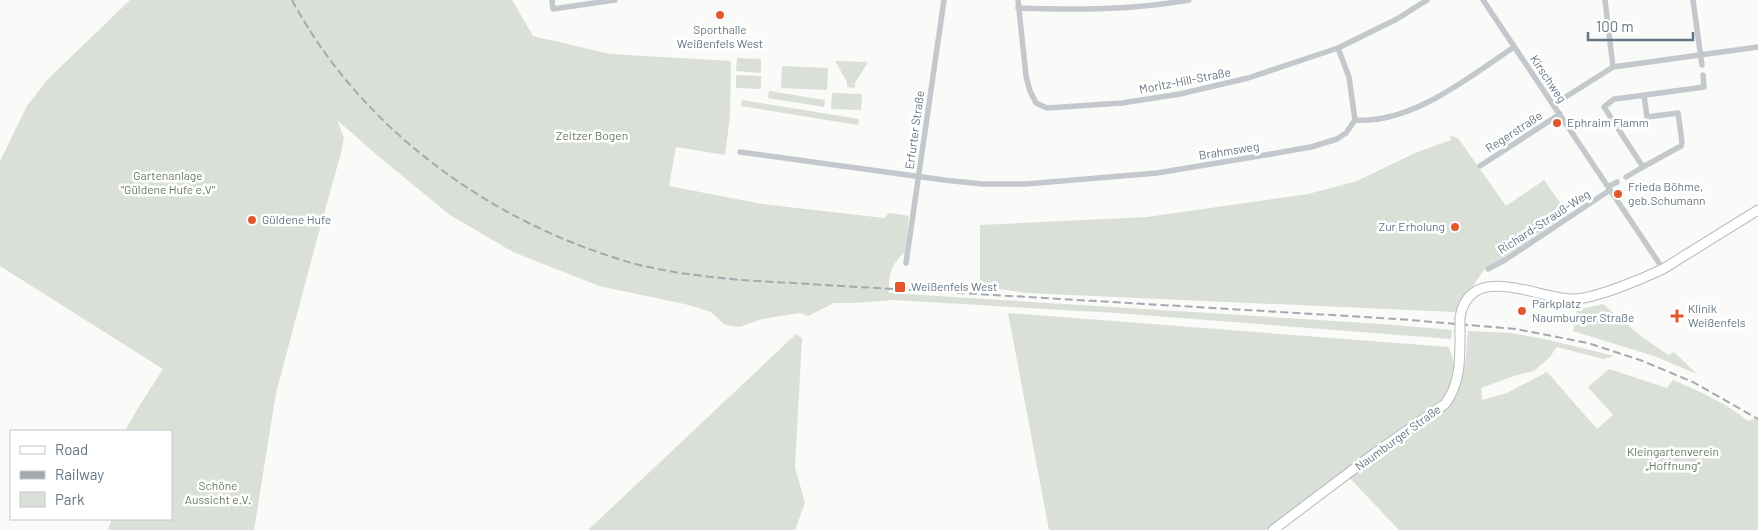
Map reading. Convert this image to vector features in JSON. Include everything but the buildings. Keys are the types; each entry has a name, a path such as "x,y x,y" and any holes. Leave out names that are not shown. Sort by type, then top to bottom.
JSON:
{"main road":[{"name":"Naumburger Straße","path":"1273,530 1444,404 1452,393 1457,380 1460,317 1464,305 1472,296 1487,287 1505,285 1559,298 1575,299 1592,296 1663,270 1758,210"}],"street":[{"path":"552,0 553,9 615,0"},
{"name":"Erfurter Straße","path":"906,263 944,0"},
{"name":"Moritz-Hill-Straße","path":"1018,0 1026,76 1036,103 1046,108 1122,102 1180,94 1248,78 1338,48 1397,19 1427,0"},
{"path":"1018,8 1125,8 1189,0"},
{"name":"Kirschweg","path":"1483,0 1663,270"},
{"path":"1605,0 1613,67"},
{"path":"1693,0 1702,65"},
{"path":"1338,48 1349,77 1355,120 1364,121 1384,118 1419,106 1449,90 1514,47"},
{"path":"1553,105 1613,67 1758,47"},
{"path":"1643,167 1604,107 1614,100 1704,87 1703,75"},
{"path":"1626,177 1681,146 1682,142 1678,114 1647,117 1644,95"},
{"name":"Regerstraße","path":"1480,166 1560,114"},
{"name":"Brahmsweg","path":"740,152 944,180 982,184 1026,184 1157,173 1244,160 1311,146 1343,136 1355,120"},
{"name":"Richard-Strauß-Weg","path":"1488,269 1505,260 1617,182"}],"green space":[{"path":"130,0 512,0 533,36 610,54 731,61 730,116 725,155 676,147 669,186 762,204 884,218 889,213 909,216 905,252 891,271 889,293 1382,324 1452,330 1451,339 1116,313 893,300 834,303 808,316 800,313 762,319 739,327 725,325 711,312 689,305 599,286 513,252 450,215 337,120 344,138 341,153 276,393 254,530 108,530 112,520 172,520 172,430 126,430 163,369 0,266 0,161 27,106 48,79"},
{"path":"737,58 761,59 761,73 736,71"},
{"path":"835,61 868,62 855,83 855,88 847,87 847,82"},
{"path":"782,66 828,68 827,90 781,88"},
{"path":"736,75 761,76 761,89 736,88"},
{"path":"769,91 825,100 824,107 768,98"},
{"path":"832,93 862,94 861,110 831,109"},
{"path":"742,100 859,119 858,125 741,106"},
{"path":"1450,136 1458,138 1506,206 1544,180 1568,214 1506,256 1486,267 1455,312 1026,293 980,286 980,225 1147,217 1308,194 1357,181 1415,153 1451,140"},
{"path":"1603,304 1641,336 1668,355 1674,352 1697,374 1654,356 1573,331 1577,310"},
{"name":"Kleingartenverein „Hoffnung“","path":"1008,313 1449,347 1454,363 1465,366 1468,331 1510,333 1545,339 1614,356 1603,359 1557,347 1549,358 1534,371 1481,388 1482,400 1507,393 1547,372 1597,429 1613,415 1588,387 1609,369 1667,388 1673,380 1721,403 1748,421 1758,418 1758,530 1399,530 1343,471 1266,530 1049,530"},
{"path":"796,334 802,338 795,467 805,503 795,530 588,530"}],"railway":[{"path":"292,0 320,46 353,88 390,127 432,162 476,193 523,220 572,242 622,260 651,268 741,280 1398,319 1516,329 1588,343 1640,360 1693,382 1758,419"}],"place":[{"name":"Sporthalle Weißenfels West","path":"720,15"},
{"name":"Ephraim Flamm","path":"1557,123"},
{"name":"Frieda Böhme, geb.Schumann","path":"1618,194"},
{"name":"Güldene Hufe","path":"252,220"},
{"name":"Zur Erholung","path":"1455,227"},
{"name":"Weißenfels West","path":"900,287"},
{"name":"Parkplatz Naumburger Straße","path":"1522,311"},
{"name":"Klinik Weißenfels","path":"1677,316"}],"park label":[{"name":"Zeitzer Bogen","path":"592,136"},
{"name":"Gartenanlage \"Güldene Hufe e.V\"","path":"168,183"},
{"name":"Schöne Aussicht e.V.","path":"218,493"}]}
